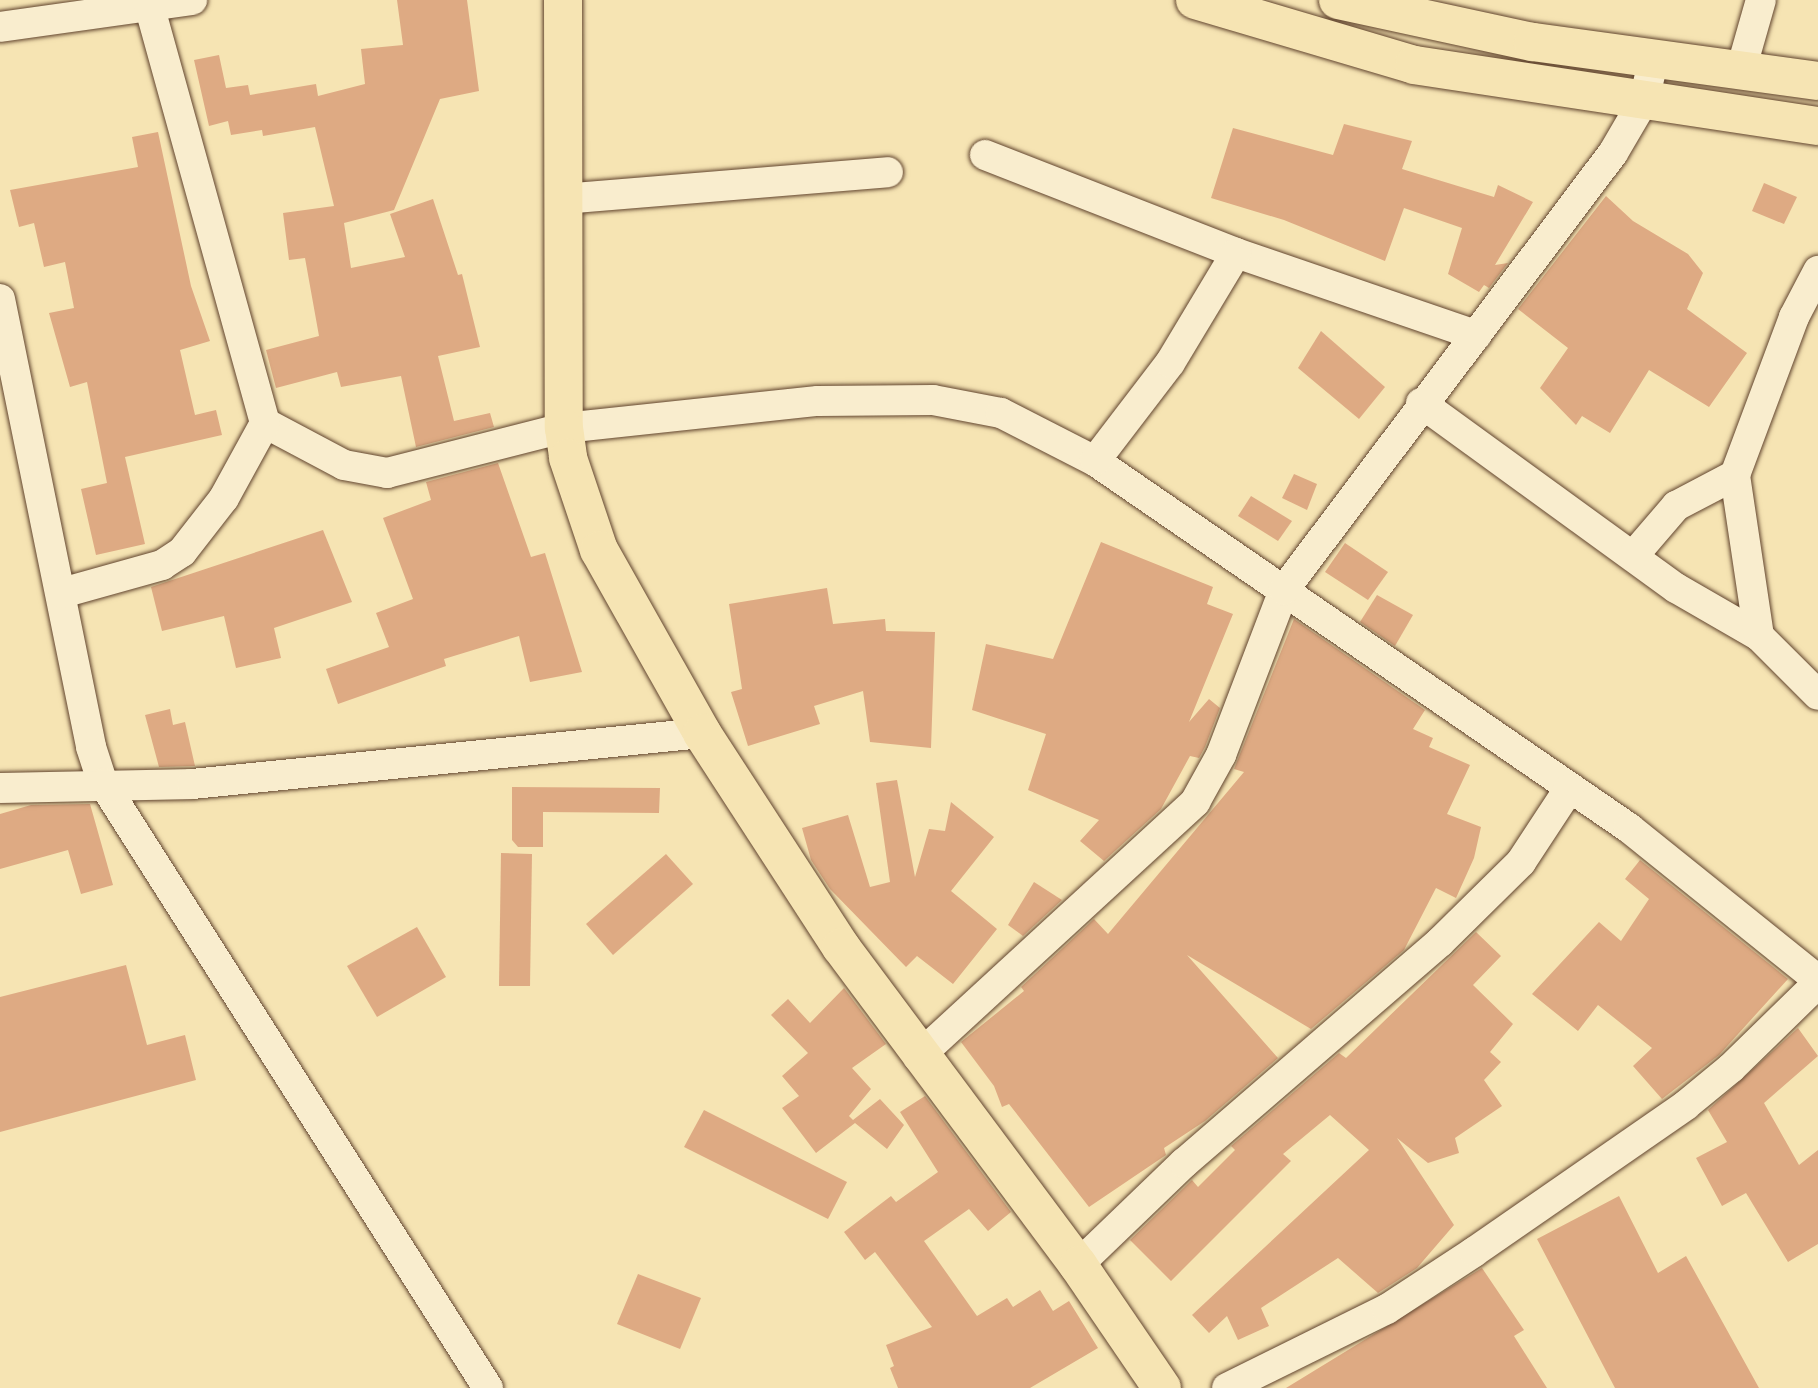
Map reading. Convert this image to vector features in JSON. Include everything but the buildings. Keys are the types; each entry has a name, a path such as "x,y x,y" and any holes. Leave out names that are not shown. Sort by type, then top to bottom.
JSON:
{"main road":[{"path":"563,0 564,428 568,458 599,550 702,733 918,1057 1078,1265 1162,1388"},
{"path":"1195,0 1414,65 1818,126"},
{"path":"1338,0 1384,6 1533,42 1818,81"}],"street":[{"path":"0,27 150,3 192,0"},
{"path":"1741,70 1761,0"},
{"path":"62,593 162,565 182,552 224,498 265,423 215,253 150,3"},
{"path":"918,1057 1195,802 1221,755 1284,590 1421,403 1613,153 1644,100 1654,58"},
{"path":"985,155 1236,253 1476,335"},
{"path":"562,199 888,172"},
{"path":"1095,461 1170,363 1236,253"},
{"path":"1759,636 1735,475 1794,317 1818,271"},
{"path":"0,299 62,593 88,736 103,783 488,1388"},
{"path":"265,423 344,465 387,473 564,428 818,401 933,400 1001,413 1095,461 1284,590 1683,868 1818,982 1731,1068 1686,1105 1474,1252 1387,1309 1227,1388"},
{"path":"1421,403 1676,588 1759,636 1818,695"},
{"path":"1634,555 1676,506 1735,475"},
{"path":"0,788 103,783 192,784 702,733"},
{"path":"1078,1265 1184,1163 1440,942 1521,862 1569,789"}]}
